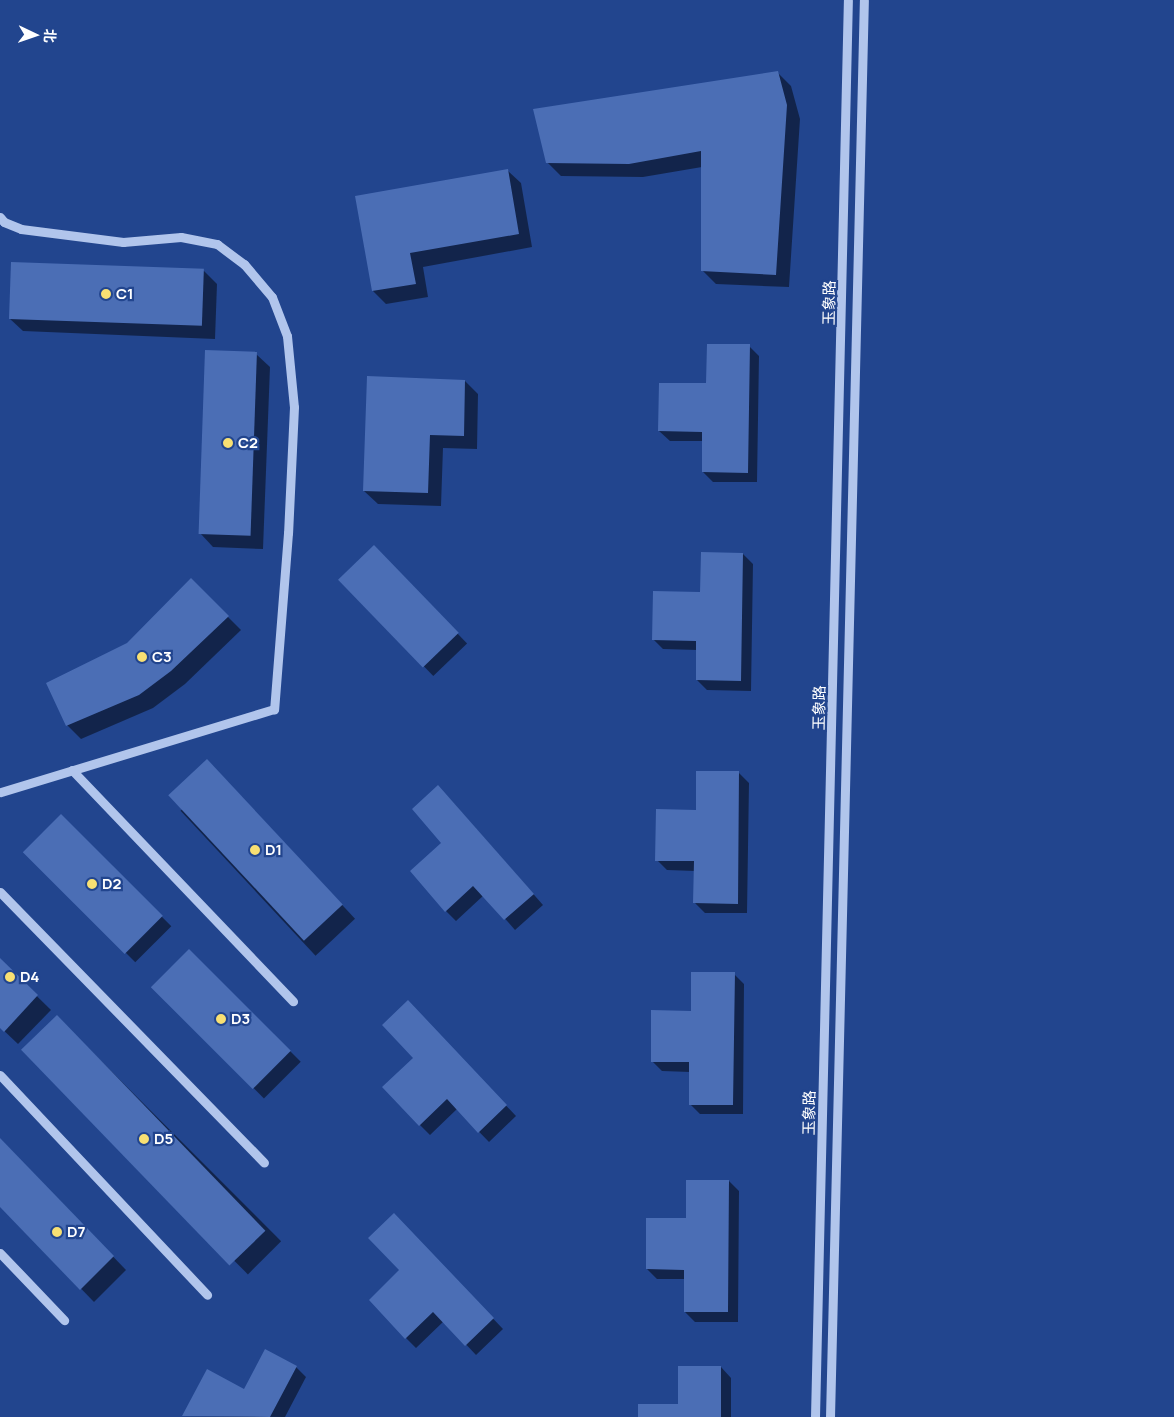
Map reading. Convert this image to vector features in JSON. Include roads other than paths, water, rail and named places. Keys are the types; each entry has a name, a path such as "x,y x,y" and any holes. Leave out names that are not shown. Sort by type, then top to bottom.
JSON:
{"street":[{"name":"玉象路","path":"815,1417 848,0"},
{"name":"玉象路","path":"830,1417 864,0"},
{"path":"0,217 4,222 21,228 123,242 181,237 217,244 244,264 272,297 287,336 294,407 288,534 274,709 0,792"},
{"path":"72,770 293,1001"},
{"path":"0,892 264,1163"},
{"path":"0,1075 207,1295"},
{"path":"0,1253 64,1320"}],"place":[{"name":"C1","path":"106,294"},
{"name":"C2","path":"228,443"},
{"name":"C3","path":"142,657"},
{"name":"D1","path":"255,850"},
{"name":"D2","path":"92,884"},
{"name":"D4","path":"10,977"},
{"name":"D3","path":"221,1019"},
{"name":"D5","path":"144,1139"},
{"name":"D7","path":"57,1232"}]}
